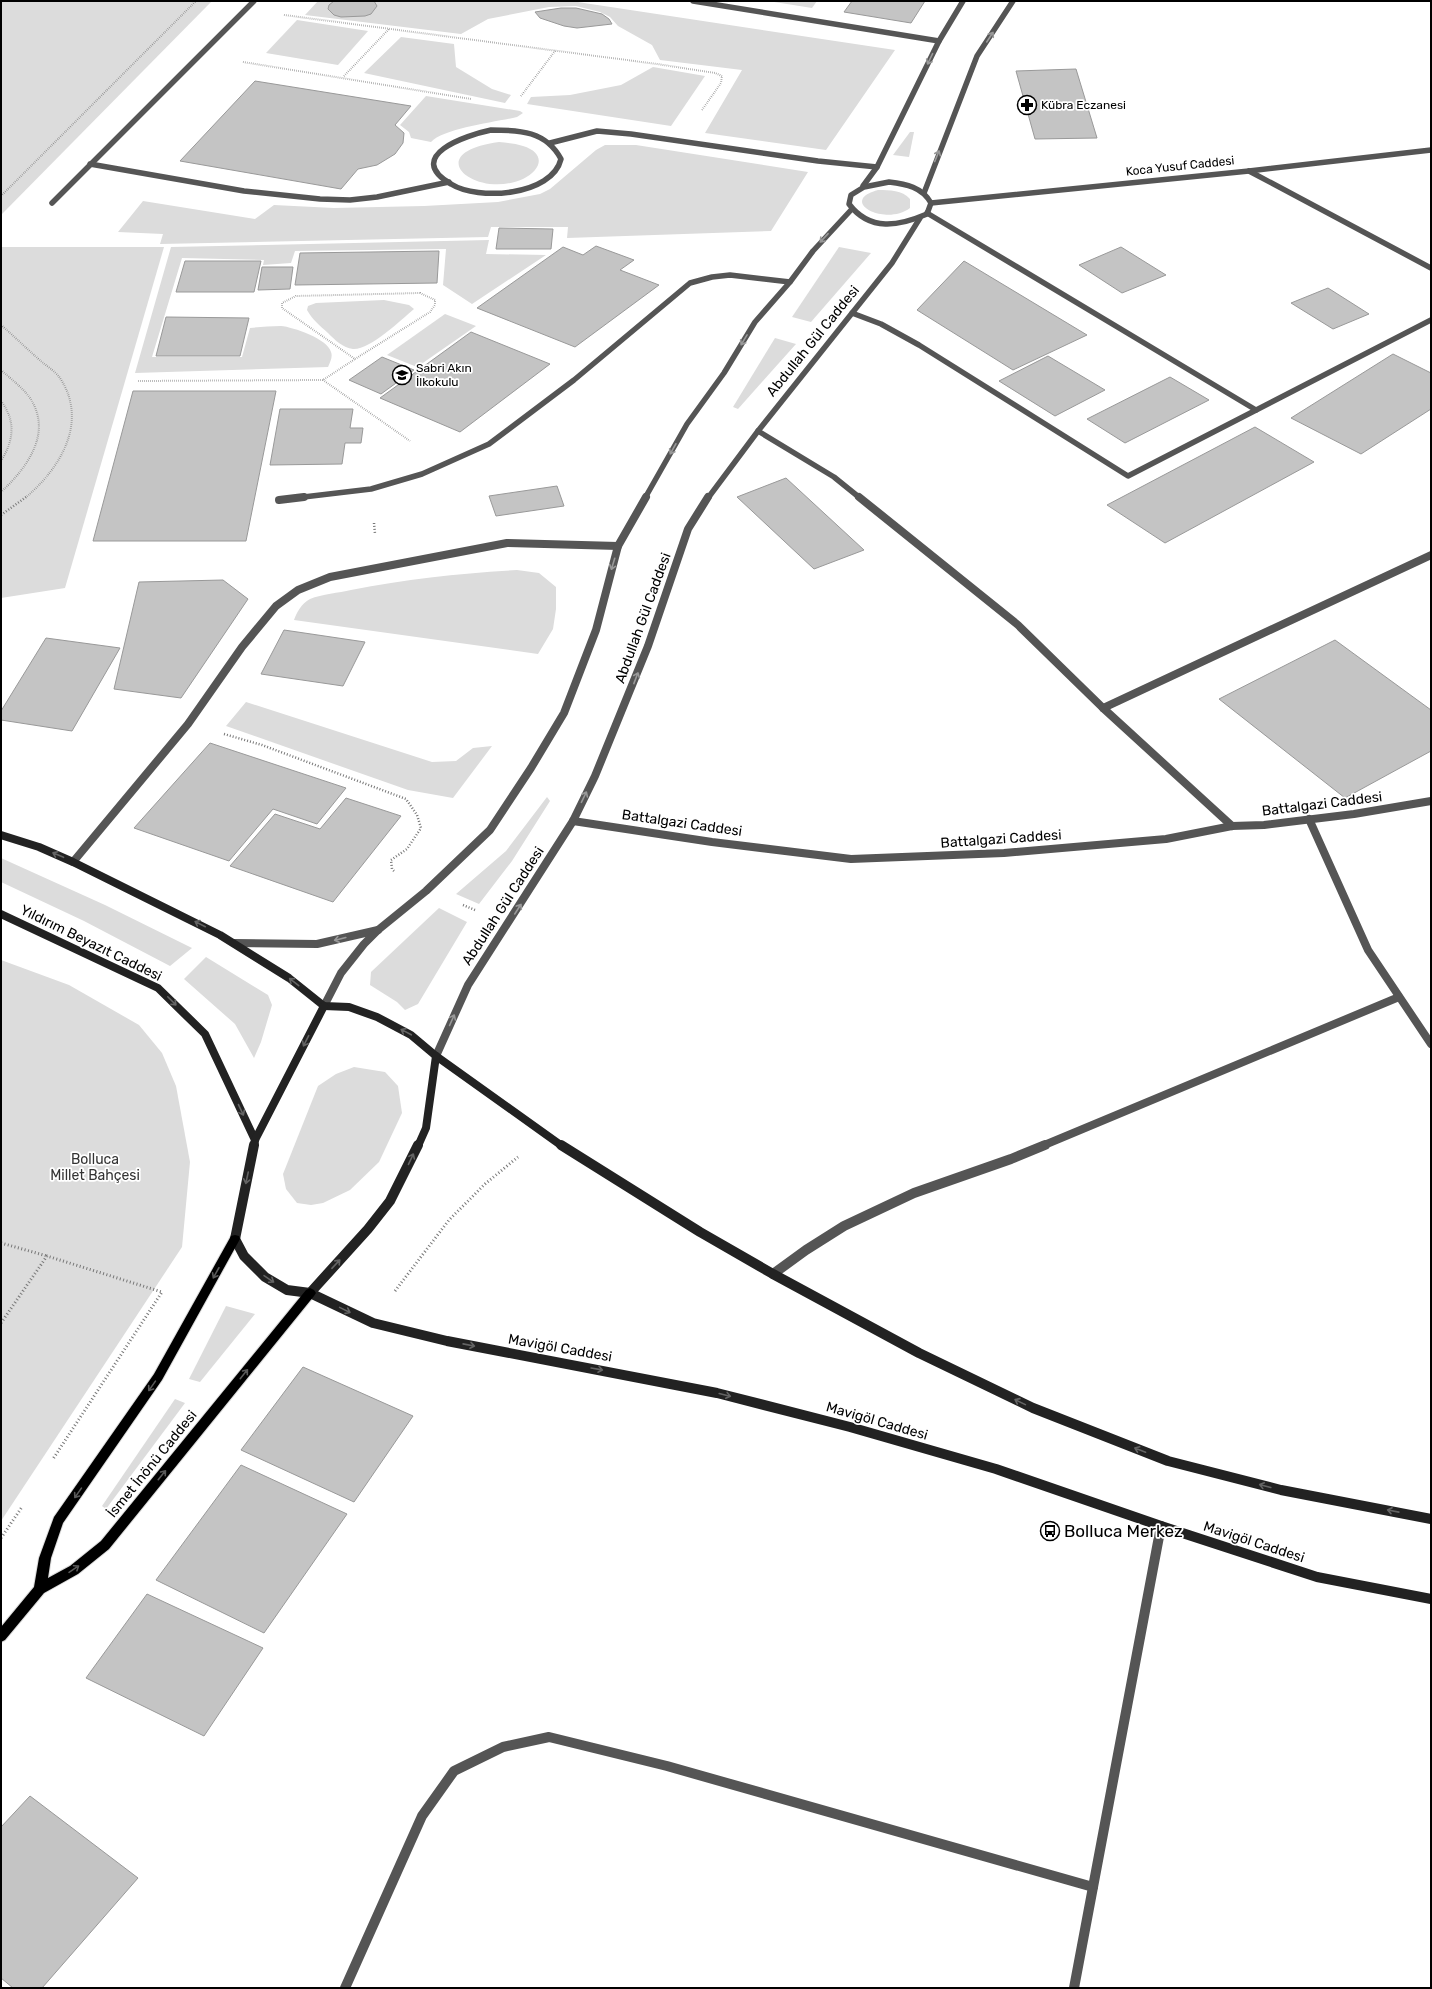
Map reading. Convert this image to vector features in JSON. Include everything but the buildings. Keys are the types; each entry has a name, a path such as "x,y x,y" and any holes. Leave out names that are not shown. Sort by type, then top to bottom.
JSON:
{"main road":[{"path":"1,834 39,847 73,862 234,943 289,978 324,1006 349,1007 377,1017 411,1035 436,1056 544,1135 700,1232 773,1274 919,1353 1034,1408 1168,1461 1282,1490 1431,1519"},
{"name":"Yıldırım Beyazıt Caddesi","path":"1,914 158,988 205,1034 255,1140"},
{"path":"40,1589 45,1558 58,1521 158,1377 234,1239 255,1140 324,1006"},
{"path":"310,1293 368,1229 390,1201 405,1173 426,1128 436,1056"},
{"name":"Mavigöl Caddesi","path":"234,1239 244,1256 265,1277 287,1290 310,1293 373,1323 447,1341 717,1393 850,1427 996,1469 1161,1526 1317,1577 1431,1599"},
{"name":"İsmet İnönü Caddesi","path":"1,1636 40,1589 74,1570 105,1545 310,1293"}],"street":[{"path":"52,203 254,1"},
{"path":"693,1 710,2 939,41"},
{"path":"863,186 889,182 903,183 924,193 931,203 927,213 920,218 900,224 876,223 856,215 851,210 848,203 849,197 863,186 877,167 939,41 963,1"},
{"path":"924,193 977,56 1013,1"},
{"path":"512,130 531,134 550,143 557,149 561,159 558,170 548,179 532,187 513,192 492,193 472,191 442,178 436,168 436,158 442,148 471,133 512,130"},
{"path":"550,143 597,131 681,141 818,161 877,167"},
{"name":"Koca Yusuf Caddesi","path":"931,203 1431,150"},
{"path":"90,164 244,191 320,199 350,200 377,197 414,191 449,182"},
{"path":"1248,170 1431,268"},
{"path":"324,1006 341,973 378,930 426,891 490,830 531,768 564,713 596,630 618,546 687,424 724,373 755,322 790,282 813,251 851,210"},
{"path":"927,213 1256,410"},
{"name":"Abdullah Gül Caddesi","path":"436,1056 468,985 573,821 620,717 648,646 688,529 714,488 892,262 920,218"},
{"path":"279,500 371,489 422,474 489,444 574,380 690,283 712,277 730,275 790,282"},
{"path":"852,313 881,324 919,345 1128,476 1431,320"},
{"path":"758,431 834,477 1018,625 1103,708 1232,826"},
{"path":"73,862 188,724 242,647 276,606 298,590 330,577 507,543 618,546"},
{"path":"1103,708 1431,555"},
{"name":"Battalgazi Caddesi","path":"573,821 712,842 851,859 1004,853 1166,839 1232,826 1264,825 1354,814 1431,801"},
{"path":"1309,819 1368,950 1431,1044"},
{"path":"234,943 317,944 378,930"},
{"path":"773,1274 806,1250 844,1226 914,1193 1011,1159 1399,998"},
{"path":"1074,1988 1161,1526"},
{"path":"345,1988 422,1816 454,1771 502,1747 549,1737 667,1766 1093,1887"}],"path":[{"path":"1,196 196,1"},
{"path":"246,9 657,64 715,73 722,76 721,83 681,141"},
{"path":"344,77 389,29"},
{"path":"518,100 556,51"},
{"path":"199,55 475,99"},
{"path":"138,381 323,380 356,360 430,312 435,306 435,300 430,296 420,293 412,293 296,296 282,303 282,308 289,314 356,360"},
{"path":"1,325 59,377 72,404 73,426 60,460 46,478 34,491 1,515"},
{"path":"1,370 33,403 38,417 38,424 36,449 30,462 1,492"},
{"path":"323,380 443,464"},
{"path":"1,401 12,420 14,436 7,454 1,462"},
{"path":"371,489 379,568"},
{"path":"188,724 262,745 406,799 417,815 421,828 407,849 391,860 392,869 426,891 509,923"},
{"path":"373,1323 449,1220 485,1184 544,1135"},
{"path":"1,1243 162,1292 50,1464"},
{"path":"1,1323 46,1256"},
{"path":"1,1538 26,1502"}],"green space":[{"path":"1,1 212,1 1,215"},
{"path":"318,1 571,1 895,50 826,150 705,133 742,70 660,60 652,45 618,26 610,17 600,12 576,6 549,7 488,19 461,34 305,15"},
{"path":"768,1 817,1 812,8"},
{"path":"297,20 368,31 338,65 266,53"},
{"path":"401,37 454,44 456,67 492,89 511,95 505,103 364,73"},
{"path":"653,67 705,76 671,126 527,104 531,97 570,95 621,85"},
{"path":"426,96 520,111 523,113 517,117 458,129 438,137 431,142 411,138 409,132 400,125"},
{"path":"910,132 914,132 909,157 893,155"},
{"path":"499,142 520,145 535,153 539,162 534,171 523,179 505,184 488,184 473,179 463,172 459,164 462,155 475,148"},
{"path":"605,145 636,145 808,172 771,231 567,238 568,227 491,227 488,237 160,244 163,234 118,232 143,201 255,219 274,205 334,208 424,206 498,202 540,194 550,189 596,150"},
{"path":"878,190 900,192 910,199 910,208 900,213 889,215 878,214 869,210 864,206 862,200 867,195"},
{"path":"489,240 486,254 546,255 472,304 443,285 446,249 295,251 291,263 263,265 264,260 182,258 152,357 242,357 250,328 281,326 309,334 324,343 332,354 330,363 328,367 135,373 171,247"},
{"path":"1,247 164,247 65,588 1,598"},
{"path":"839,247 871,253 811,322 792,317"},
{"path":"384,300 409,305 414,309 376,340 368,345 353,349 336,341 316,322 307,310 308,306 316,303"},
{"path":"445,314 476,326 417,367 387,355"},
{"path":"775,338 796,344 738,409 733,407"},
{"path":"517,570 539,573 556,587 556,609 553,629 538,654 294,620 304,603 310,599 320,596 413,580"},
{"path":"246,702 432,762 456,761 473,748 492,746 453,798 408,790 226,726"},
{"path":"547,797 550,801 512,861 479,904 456,894 506,851"},
{"path":"1,858 105,905 192,948 170,966 84,921 1,882"},
{"path":"439,908 467,922 418,1004 405,1010 397,1002 370,985 371,972"},
{"path":"206,957 268,995 272,1005 261,1042 254,1058 235,1024 184,979"},
{"name":"Bolluca Millet Bahçesi","path":"1,960 69,985 139,1025 162,1053 176,1086 190,1162 182,1247 1,1521"},
{"path":"354,1067 385,1072 398,1086 402,1113 379,1162 350,1190 323,1203 311,1205 297,1203 286,1189 283,1174 318,1086 336,1074"},
{"path":"226,1306 255,1314 200,1382 189,1379"},
{"path":"175,1399 185,1403 106,1509 102,1506"}],"place":[{"name":"Kübra Eczanesi","path":"1027,105"},
{"name":"Sabri Akın İlkokulu","path":"402,375"},
{"name":"Bolluca Merkez","path":"1050,1531"}]}
